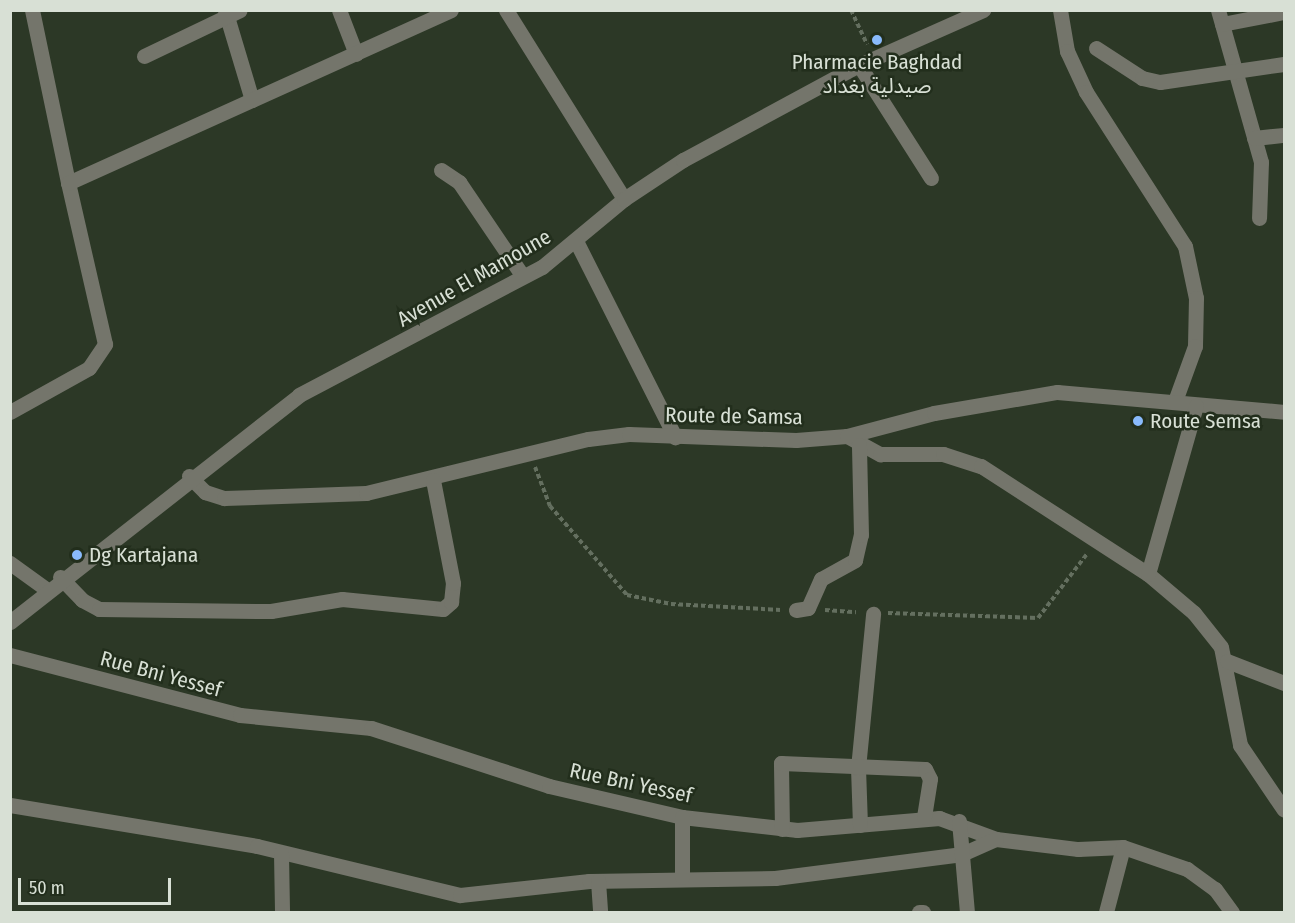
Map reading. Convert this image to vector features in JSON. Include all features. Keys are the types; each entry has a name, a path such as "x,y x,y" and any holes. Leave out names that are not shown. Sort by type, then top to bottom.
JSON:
{"street":[{"path":"10,412 89,368 105,344 32,10"},
{"path":"339,10 356,54"},
{"path":"68,183 451,10"},
{"path":"506,10 624,199"},
{"name":"Avenue El Mamoune","path":"10,622 60,577 299,395 473,307 576,241 624,199 683,160 873,58 983,10"},
{"path":"1060,10 1067,51 1086,92 1185,246 1196,298 1195,346 1175,401"},
{"path":"144,56 231,12 252,100"},
{"path":"1259,218 1264,180 1220,17 1284,12"},
{"path":"1096,48 1142,78 1160,82 1236,73 1284,64"},
{"path":"859,65 931,178"},
{"path":"1254,138 1284,135"},
{"path":"441,170 459,182 522,275"},
{"path":"576,241 675,437"},
{"name":"Route de Samsa","path":"189,477 205,492 224,498 366,493 433,480 532,452 629,434 853,440 1030,394 1083,390 1175,401 1196,406 1284,412"},
{"path":"1148,574 1196,406"},
{"path":"853,440 880,454 943,454 981,466 1099,538 1148,574 1202,621 1227,661 1240,745 1284,810"},
{"path":"796,610 808,608 822,579 855,560 861,535 853,440"},
{"path":"60,577 99,609 271,611 342,599 443,609 451,602 453,583 433,480"},
{"path":"10,563 46,589"},
{"path":"860,825 858,768 873,614"},
{"name":"Rue Bni Yessef","path":"10,655 240,715 371,728 568,791 682,817 782,829 860,825 924,817 959,821 996,839 1078,849 1123,848 1187,869 1215,889 1232,912"},
{"path":"1227,661 1284,683"},
{"path":"782,829 780,763 927,771 924,817"},
{"path":"10,805 158,827 460,895 598,881 682,877 775,878 962,855 996,839"},
{"path":"682,817 682,877"},
{"path":"959,821 967,912"},
{"path":"1106,912 1123,848"},
{"path":"281,853 282,912"},
{"path":"598,881 600,912"}],"path":[{"path":"851,10 873,58"},
{"path":"532,452 550,506 593,550"},
{"path":"1049,603 1099,538"}],"place":[{"name":"Pharmacie Baghdad صيدلية بغداد","path":"877,40"},
{"name":"Route Semsa","path":"1138,421"},
{"name":"Dg Kartajana","path":"77,555"}]}
